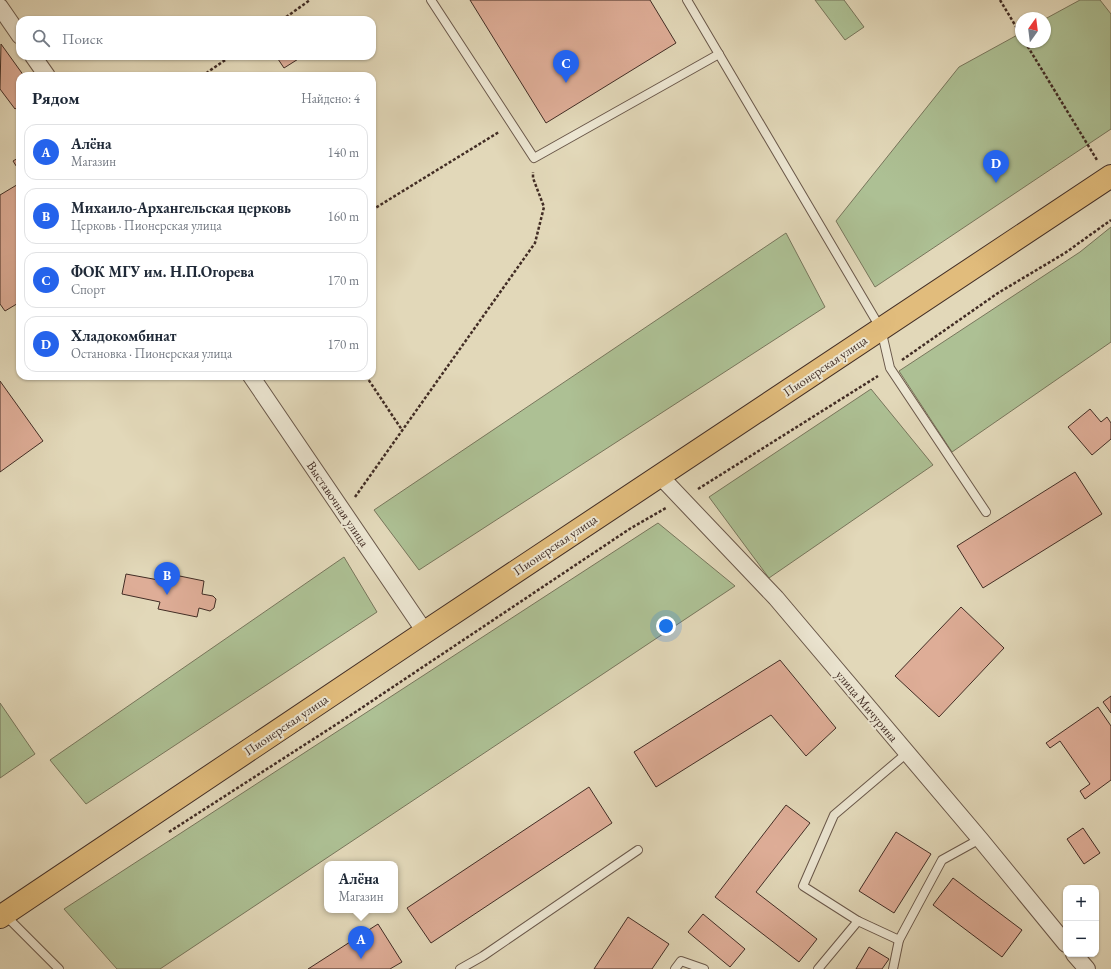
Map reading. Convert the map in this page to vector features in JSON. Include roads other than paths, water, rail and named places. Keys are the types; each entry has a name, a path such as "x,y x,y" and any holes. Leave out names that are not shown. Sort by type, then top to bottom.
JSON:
{"main road":[{"name":"Пионерская улица","path":"2,916 425,632 1109,177"}],"street":[{"path":"0,7 16,30"},
{"path":"36,60 44,72"},
{"name":"Выставочная улица","path":"254,380 425,632"},
{"name":"улица Мичурина","path":"660,476 776,598 980,839 1063,940"},
{"path":"1077,957 1087,969"}],"lane":[{"path":"431,0 534,158 719,54"},
{"path":"687,0 881,329 890,368 986,512"},
{"path":"899,940 858,921 803,886 834,815 907,753"},
{"path":"893,969 899,940 942,860 980,839"},
{"path":"460,969 483,956 638,850"},
{"path":"2,916 59,969"},
{"path":"818,969 858,921"},
{"path":"674,969 681,961 704,969"}],"place":[{"name":"ФОК МГУ им. Н.П.Огорева","path":"566,83"},
{"name":"Хладокомбинат","path":"996,183"},
{"name":"Михаило-Архангельская церковь","path":"167,595"},
{"name":"Алёна","path":"361,959"}]}
